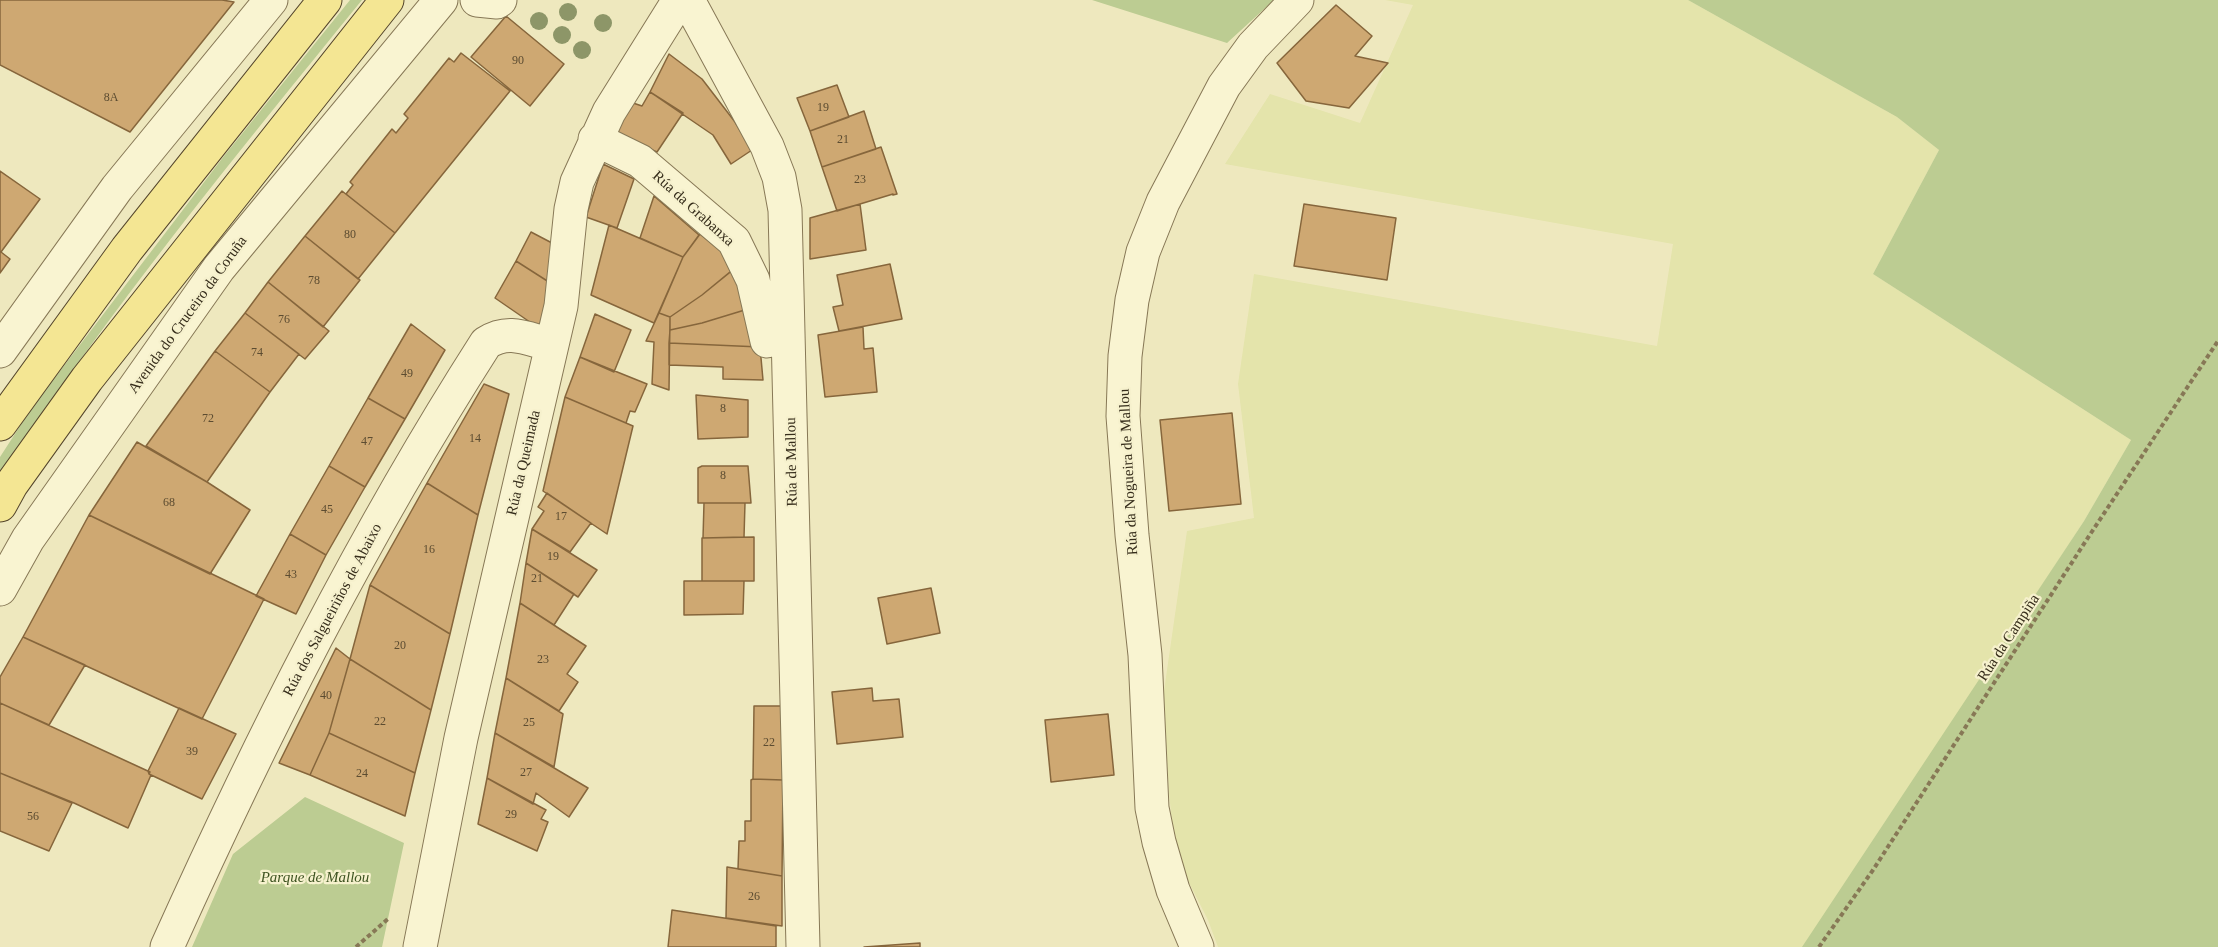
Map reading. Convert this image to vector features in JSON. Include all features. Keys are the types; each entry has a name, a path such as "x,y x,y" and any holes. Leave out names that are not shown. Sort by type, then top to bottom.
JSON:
{"main road":[{"path":"0,424 127,249 325,0"},
{"path":"0,505 87,379 387,0"}],"street":[{"path":"0,351 117,189 271,0"},
{"name":"Avenida do Cruceiro da Coruña","path":"0,589 28,539 219,268 441,0"},
{"path":"477,0 497,2 500,0"},
{"name":"Rúa da Queimada","path":"420,947 460,738 552,345 562,296 571,209 578,182 595,139 623,88 679,0"},
{"name":"Rúa de Mallou","path":"688,0 767,146 779,177 785,210 802,947"},
{"name":"Rúa da Nogueira de Mallou","path":"1197,947 1173,890 1152,808 1145,655 1131,536 1124,416 1125,356 1131,300 1143,252 1163,202 1224,86 1253,46 1297,0"},
{"name":"Rúa da Grabanxa","path":"595,139 640,161 734,241 753,280 767,341"},
{"name":"Rúa dos Salgueiriños de Abaixo","path":"167,947 225,819 338,597 486,344 497,336 511,335 552,345"}],"path":[{"name":"Rúa da Campiña","path":"1819,947 1873,870 2218,341"},
{"path":"356,947 394,914"}],"green space":[{"path":"350,0 362,0 221,175 129,294 0,477 0,457 31,409 224,156"},
{"path":"1092,0 1274,0 1227,43"},
{"path":"1385,0 1688,0 1897,117 1939,150 1873,274 2131,440 2084,521 1806,947 1218,947 1208,920 1175,855 1163,698 1187,531 1254,518 1238,384 1254,274 1657,346 1673,244 1225,164 1270,94 1360,123 1413,5"},
{"path":"1688,0 2218,0 2218,947 1802,947 2084,521 2131,440 1873,274 1939,150 1897,117"},
{"name":"Parque de Mallou","path":"305,797 404,843 382,947 192,947 233,854"}],"building":[{"path":"0,0 222,0 234,2 130,132 0,65"},
{"path":"1336,5 1372,36 1355,56 1388,63 1349,108 1306,101 1277,63"},
{"path":"506,16 564,64 530,106 471,57"},
{"path":"461,53 510,91 395,233 346,194 353,185 350,182 392,129 396,133 408,118 404,114 449,58 454,62"},
{"path":"669,54 702,79 735,122 752,150 731,164 713,135 650,92"},
{"path":"837,85 849,117 810,131 797,98"},
{"path":"650,92 683,113 657,152 614,134 630,102 642,106"},
{"path":"864,111 876,149 822,167 810,131"},
{"path":"881,147 897,194 837,211 822,167"},
{"path":"603,164 634,179 617,228 586,217"},
{"path":"0,171 40,199 1,252 10,259 0,273"},
{"path":"342,191 395,233 358,279 305,236"},
{"path":"654,196 699,235 683,257 640,238"},
{"path":"860,204 866,250 810,259 810,218"},
{"path":"1304,204 1396,218 1387,280 1294,266"},
{"path":"609,225 683,257 654,323 591,295"},
{"path":"531,232 552,243 552,284 516,261"},
{"path":"700,234 739,265 670,317 659,313 683,257"},
{"path":"305,236 360,280 323,327 268,282"},
{"path":"516,261 552,284 540,329 495,298"},
{"path":"890,264 902,319 839,331 833,307 843,305 837,275"},
{"path":"736,267 748,309 670,330 670,317"},
{"path":"268,282 329,331 305,359 245,313"},
{"path":"748,309 760,347 669,343 670,330"},
{"path":"245,313 299,354 270,392 215,351"},
{"path":"659,313 670,317 669,390 652,384 654,342 646,341"},
{"path":"595,314 631,330 614,372 580,357"},
{"path":"411,324 445,350 405,419 368,398"},
{"path":"863,327 864,349 873,348 877,392 825,397 818,335"},
{"path":"669,343 760,347 763,380 723,379 723,367 669,365"},
{"path":"215,351 270,392 207,482 146,446"},
{"path":"580,357 647,384 635,412 630,411 626,423 565,397"},
{"path":"484,384 509,394 478,515 427,483"},
{"path":"696,395 748,400 748,437 698,439"},
{"path":"565,397 633,426 607,534 543,491"},
{"path":"368,398 405,419 365,487 329,466"},
{"path":"1232,413 1241,504 1169,511 1160,420"},
{"path":"137,442 207,482 250,510 210,574 89,515"},
{"path":"329,466 365,487 326,555 290,534"},
{"path":"702,466 748,466 751,503 698,503 698,468"},
{"path":"427,483 478,515 450,634 370,585"},
{"path":"547,493 591,523 570,552 532,529 544,511 538,507"},
{"path":"704,503 745,503 744,537 703,538"},
{"path":"89,515 264,599 202,719 23,637"},
{"path":"532,529 597,570 578,597 526,563"},
{"path":"290,534 326,555 296,614 256,596"},
{"path":"754,537 754,581 702,581 702,538"},
{"path":"526,563 574,594 554,625 520,603"},
{"path":"684,581 744,581 743,614 684,615"},
{"path":"370,585 450,634 431,710 350,659"},
{"path":"931,588 940,633 887,644 878,598"},
{"path":"520,603 586,646 567,674 578,682 559,711 506,678"},
{"path":"23,637 85,665 49,725 0,703 0,677"},
{"path":"336,648 350,659 329,733 310,775 279,763"},
{"path":"350,659 431,710 415,773 329,733"},
{"path":"506,678 563,714 554,767 495,733"},
{"path":"872,688 873,701 899,699 903,737 837,744 832,692"},
{"path":"0,703 150,772 151,775 128,828 0,773"},
{"path":"754,706 784,706 783,780 753,779"},
{"path":"179,708 236,734 202,799 149,774 148,771"},
{"path":"1108,714 1114,775 1051,782 1045,720"},
{"path":"329,733 415,773 405,816 310,775"},
{"path":"495,733 588,788 569,817 536,793 533,804 487,778"},
{"path":"0,773 72,803 49,851 0,831"},
{"path":"487,778 546,810 541,819 548,822 537,851 478,824"},
{"path":"751,780 783,780 782,876 738,869 739,841 745,841 745,821 751,821"},
{"path":"727,867 782,876 782,926 726,918"},
{"path":"672,910 776,926 776,947 668,947"},
{"path":"920,943 920,947 864,947"}]}
